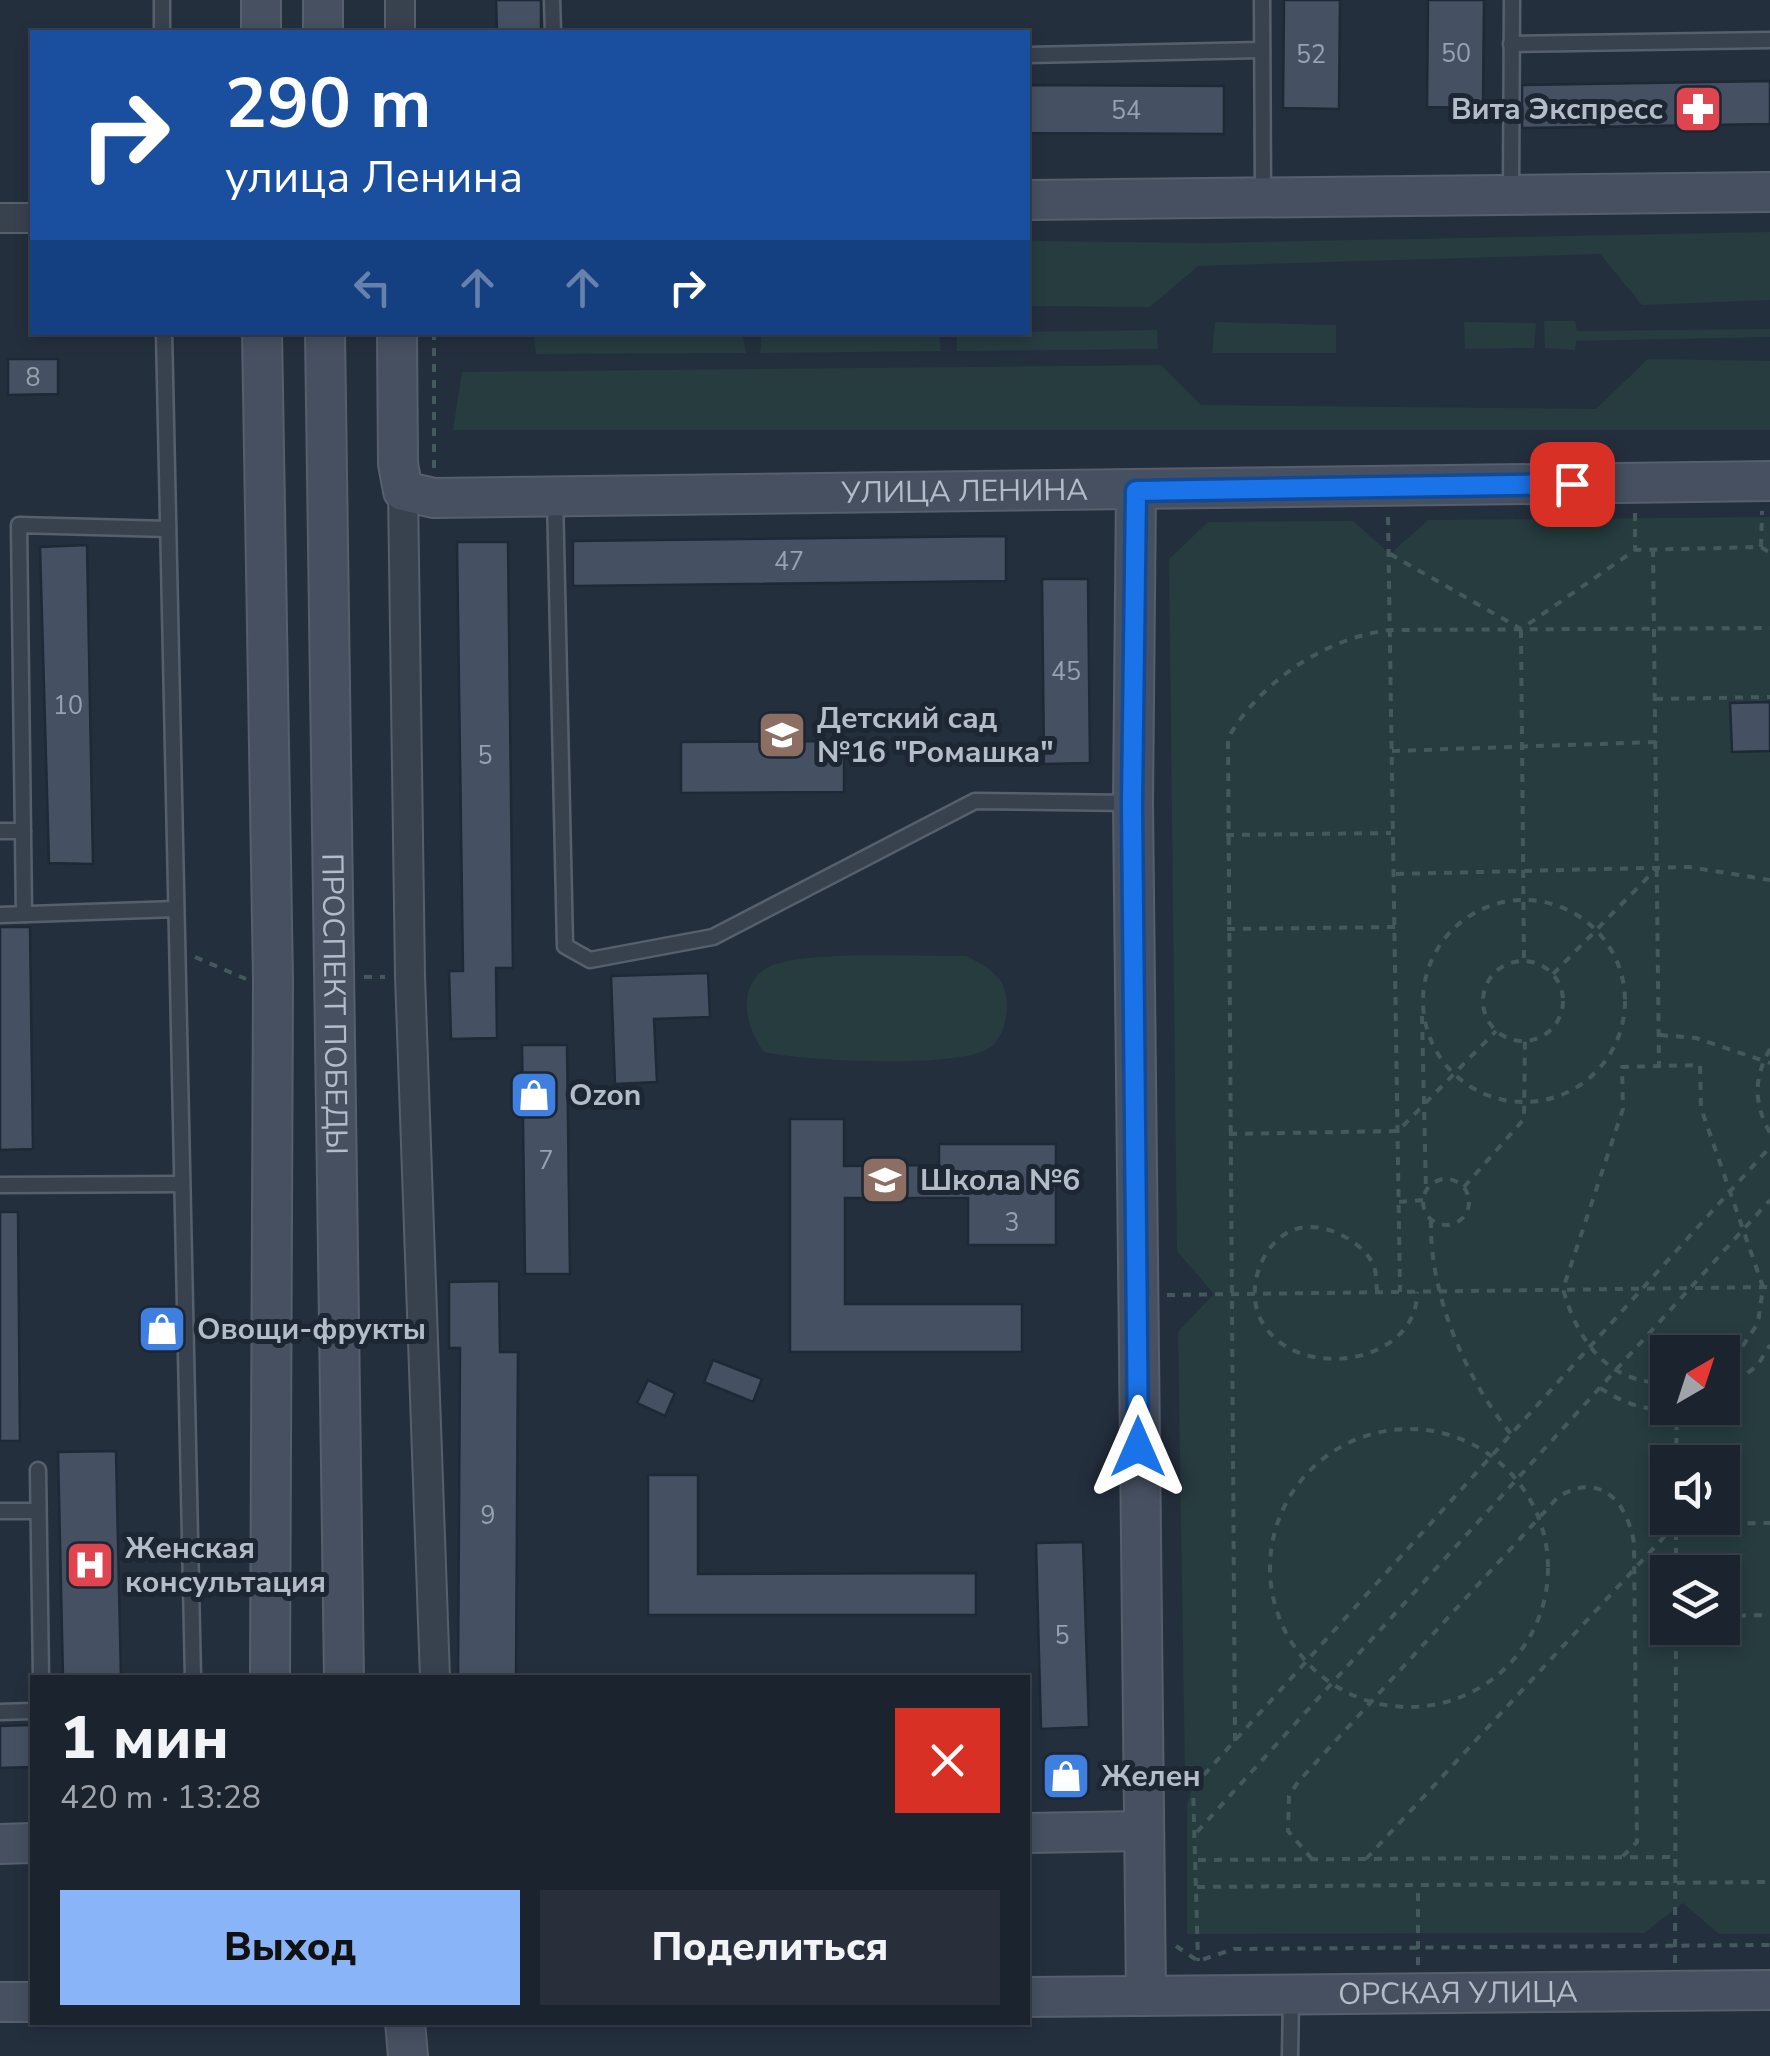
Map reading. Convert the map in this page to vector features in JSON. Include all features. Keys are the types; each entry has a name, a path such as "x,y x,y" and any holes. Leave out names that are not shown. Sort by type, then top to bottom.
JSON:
{"main road":[{"path":"261,0 261,30"},
{"path":"323,0 323,30"},
{"path":"1030,200 1770,192"},
{"name":"ПРОСПЕКТ ПОБЕДЫ","path":"262,335 273,981 270,1675"},
{"name":"ПРОСПЕКТ ПОБЕДЫ","path":"325,335 344,1675"},
{"path":"398,335 398,464 418,494"},
{"path":"1136,491 1132,804 1141,1831 1146,1996"},
{"name":"УЛИЦА ЛЕНИНА","path":"418,494 1136,491 1766,496"},
{"path":"1030,1833 1141,1831"},
{"path":"0,1844 30,1843"},
{"name":"ОРСКАЯ УЛИЦА","path":"1030,1997 1146,1996 1198,1979 1292,1996 1770,1990"},
{"path":"0,2002 30,2002"},
{"path":"405,2025 408,2056"}],"street":[{"path":"400,0 400,30"},
{"path":"0,218 30,218"},
{"path":"418,494 410,976 435,1675"}],"lane":[{"path":"162,0 162,30"},
{"path":"552,0 552,30"},
{"path":"1262,0 1263,198"},
{"path":"1511,194 1512,0"},
{"path":"1512,44 1770,40"},
{"path":"1030,54 1262,50"},
{"path":"164,335 193,1675"},
{"path":"555,496 565,946 590,960 713,937 975,801 1132,804"},
{"path":"24,914 19,525 168,529"},
{"path":"0,831 23,831"},
{"path":"0,914 176,910"},
{"path":"0,1185 182,1184"},
{"path":"38,1470 41,1675"},
{"path":"0,1511 38,1511"},
{"path":"0,1712 30,1711"},
{"path":"1290,2056 1292,1996"}],"path":[{"path":"418,494 434,335"},
{"path":"1761,547 1766,496"},
{"path":"1635,512 1635,550"},
{"path":"1388,515 1400,1292"},
{"path":"1521,629 1635,550 1761,547 1770,553"},
{"path":"1653,550 1660,1066"},
{"path":"1390,554 1521,629"},
{"path":"1235,1740 1226,929 1228,738 1239,718 1268,689 1314,655 1355,634 1390,630 1770,628"},
{"path":"1521,629 1524,960"},
{"path":"1655,699 1770,698"},
{"path":"1392,751 1656,742"},
{"path":"1226,835 1393,833"},
{"path":"1553,974 1657,868"},
{"path":"1394,874 1688,868 1770,880"},
{"path":"1422,1006 1429,1040 1454,1074 1473,1090 1504,1102 1524,1102 1571,1092 1598,1072 1617,1044 1626,1012 1623,978 1610,947 1596,930 1558,905 1523,900 1492,904 1462,919 1440,943 1425,973 1422,1006 1422,1106 1424,1200 1431,1220 1430,1251 1473,1377 1487,1404 1512,1434"},
{"path":"1226,929 1394,927"},
{"path":"1524,960 1553,974 1561,986 1562,1012 1546,1034 1525,1041 1496,1031 1483,1010 1485,984 1504,964 1524,960"},
{"path":"1229,1134 1398,1131 1496,1031"},
{"path":"1660,1035 1696,1038 1767,1062"},
{"path":"1464,1187 1524,1120 1525,1041"},
{"path":"1770,1050 1757,1082 1758,1110 1770,1133"},
{"path":"1650,1383 1614,1371 1589,1348 1572,1320 1563,1289 1623,1110 1622,1066 1700,1065 1701,1108 1762,1287 1758,1323 1740,1350"},
{"path":"1198,1979 1198,1860 1193,1788 1770,1147"},
{"path":"1426,1191 1444,1179 1464,1187 1469,1200 1460,1220 1446,1225 1431,1220"},
{"path":"1399,1202 1424,1200"},
{"path":"1197,1832 1768,1203"},
{"path":"1377,1292 1374,1266 1358,1243 1325,1229 1294,1229 1264,1253 1254,1294 1261,1321 1283,1346 1316,1360 1344,1362 1380,1348 1403,1328 1417,1306 1417,1292"},
{"path":"1137,1295 1770,1286"},
{"path":"1740,1379 1758,1366 1770,1345"},
{"path":"1600,1388 1626,1405 1650,1409"},
{"path":"1420,1429 1466,1440 1516,1480 1538,1519 1547,1546 1547,1592 1532,1634 1505,1670 1467,1696 1423,1708 1372,1702 1332,1684 1306,1662 1278,1618 1269,1574 1275,1528 1296,1486 1330,1453 1372,1433 1420,1429"},
{"path":"1312,1859 1288,1831 1289,1796 1538,1519 1575,1487 1594,1485 1612,1494 1631,1522 1637,1842 1622,1857"},
{"path":"1740,1522 1770,1523"},
{"path":"1366,1859 1663,1535"},
{"path":"1740,1616 1770,1615"},
{"path":"1675,1991 1676,1645"},
{"path":"1141,1788 1193,1788"},
{"path":"1198,1860 1676,1857"},
{"path":"1198,1886 1770,1882"},
{"path":"1418,1885 1418,1994"},
{"path":"1198,1979 1234,1949 1770,1944"}],"green space":[{"path":"1770,232 1770,300 1642,305 1600,254 1198,266 1150,307 1030,306 1030,241 1208,243"},
{"path":"1544,321 1575,321 1577,331 1770,329 1770,337 1576,341 1575,350 1545,348"},
{"path":"1215,322 1336,325 1336,353 1212,353"},
{"path":"1464,322 1536,323 1534,348 1465,349"},
{"path":"1157,330 1158,349 957,351 957,335 1030,335 1030,332"},
{"path":"762,335 939,335 941,351 760,353"},
{"path":"743,336 746,353 536,354 534,337"},
{"path":"1648,359 1770,361 1770,430 453,430 462,372 1161,365 1201,405 1596,409"},
{"path":"1770,517 1770,1934 1719,1934 1683,1903 1644,1933 1187,1934 1187,1804 1193,1787 1185,1775 1178,1332 1214,1294 1177,1251 1169,559 1208,522 1353,521 1390,554 1428,520"},
{"path":"831,956 966,956 995,974 1006,995 1006,1016 999,1038 976,1054 918,1061 784,1055 764,1052 749,1021 750,988 765,969 780,963"}],"building":[{"path":"496,0 541,0 541,30 497,30"},
{"path":"1284,0 1340,0 1339,109 1283,108"},
{"path":"1428,0 1484,0 1483,108 1427,107"},
{"path":"1770,81 1770,124 1522,128 1522,85"},
{"path":"1030,85 1224,86 1224,134 1030,133"},
{"path":"8,359 58,359 58,394 8,395"},
{"path":"1006,536 1006,581 573,586 573,541"},
{"path":"457,542 508,542 513,968 496,968 497,1038 451,1039 449,971 463,971"},
{"path":"87,545 93,864 49,863 40,547"},
{"path":"1042,579 1088,579 1090,763 1044,764"},
{"path":"1770,702 1770,751 1732,752 1730,703"},
{"path":"844,741 844,792 681,793 681,742"},
{"path":"0,927 30,927 33,1149 0,1150"},
{"path":"708,973 710,1017 654,1019 657,1082 615,1084 611,976"},
{"path":"522,1045 567,1045 570,1274 525,1274"},
{"path":"790,1119 844,1119 844,1166 939,1165 939,1144 1056,1144 1056,1245 968,1245 968,1198 845,1198 845,1304 1022,1304 1022,1352 790,1352"},
{"path":"0,1212 18,1212 20,1441 0,1441"},
{"path":"499,1281 500,1352 518,1352 516,1675 458,1675 460,1348 449,1348 449,1282"},
{"path":"713,1360 762,1379 753,1402 704,1382"},
{"path":"648,1380 675,1393 665,1416 637,1403"},
{"name":"Женская консультация","path":"116,1451 121,1675 63,1675 58,1452"},
{"path":"648,1475 698,1475 698,1574 976,1573 976,1615 648,1615"},
{"path":"1083,1542 1089,1727 1041,1729 1036,1543"},
{"path":"30,1725 30,1767 0,1768 0,1726"},
{"name":"Желен","path":"1055,1765 1078,1767 1076,1788 1053,1786"}],"place":[{"name":"Вита Экспресс","path":"1698,109"},
{"name":"Детский сад №16 \"Ромашка\"","path":"782,735"},
{"name":"Ozon","path":"534,1095"},
{"name":"Школа №6","path":"885,1180"},
{"name":"Овощи-фрукты","path":"162,1329"},
{"name":"Женская консультация","path":"90,1565"},
{"name":"Желен","path":"1066,1776"}],"route":[{"path":"1138,1447 1132,804 1136,491 1572,484"}]}
